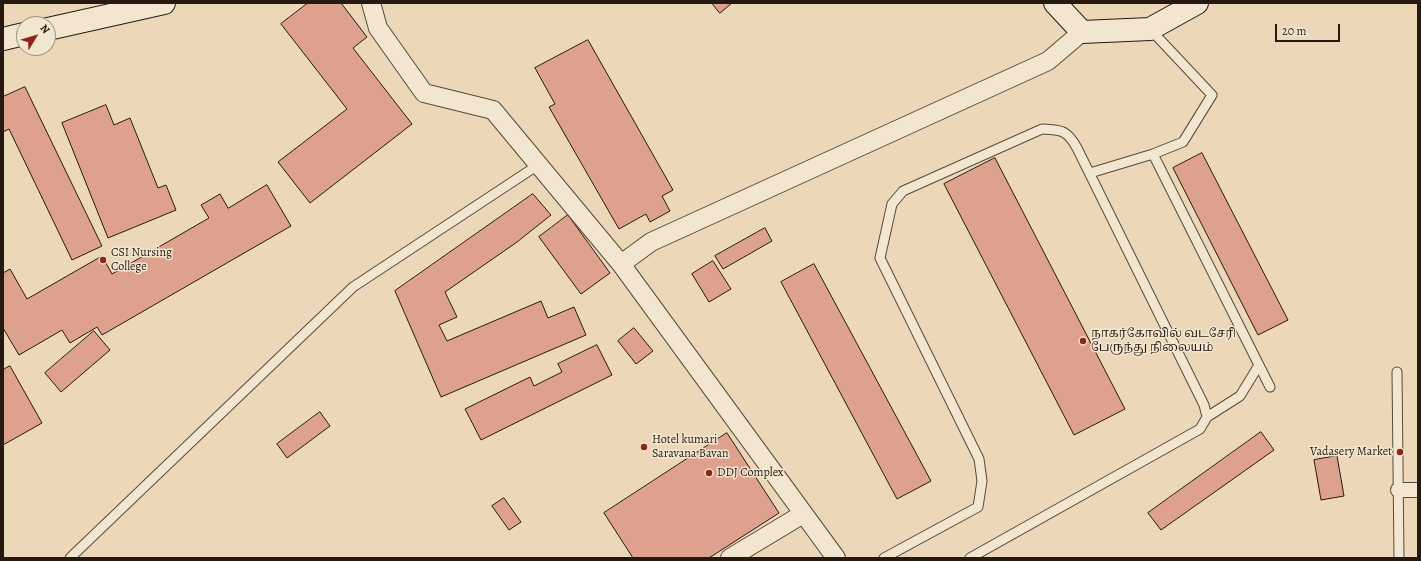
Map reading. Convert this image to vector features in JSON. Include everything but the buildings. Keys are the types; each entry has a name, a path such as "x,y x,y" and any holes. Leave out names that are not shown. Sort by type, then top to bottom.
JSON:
{"main road":[{"path":"56,27 164,3"},
{"path":"1055,3 1082,32 1150,30 1197,3"},
{"path":"3,39 16,36"}],"street":[{"path":"371,3 378,28 424,93 493,110 621,264 836,558"},
{"path":"621,264 651,242 1048,60 1082,32"},
{"path":"1398,490 1418,490"},
{"path":"730,558 804,514"}],"lane":[{"path":"1090,173 1153,154 1183,142 1212,95 1150,30"},
{"path":"884,558 978,507 982,481 979,458 880,258 892,204 903,191 1042,129 1059,130 1070,137 1090,173 1204,405 1207,417"},
{"path":"1153,154 1270,387"},
{"path":"70,558 353,287 538,165"},
{"path":"970,558 1200,429 1207,417 1240,396 1259,365"},
{"path":"1397,372 1399,558"}],"place":[{"name":"CSI Nursing College","path":"103,260"},
{"name":"நாகர்கோவில் வடசேரி பேருந்து நிலையம்","path":"1083,341"},
{"name":"Hotel kumari Saravana Bavan","path":"644,447"},
{"name":"Vadasery Market","path":"1400,452"},
{"name":"DDJ Complex","path":"709,473"}]}
